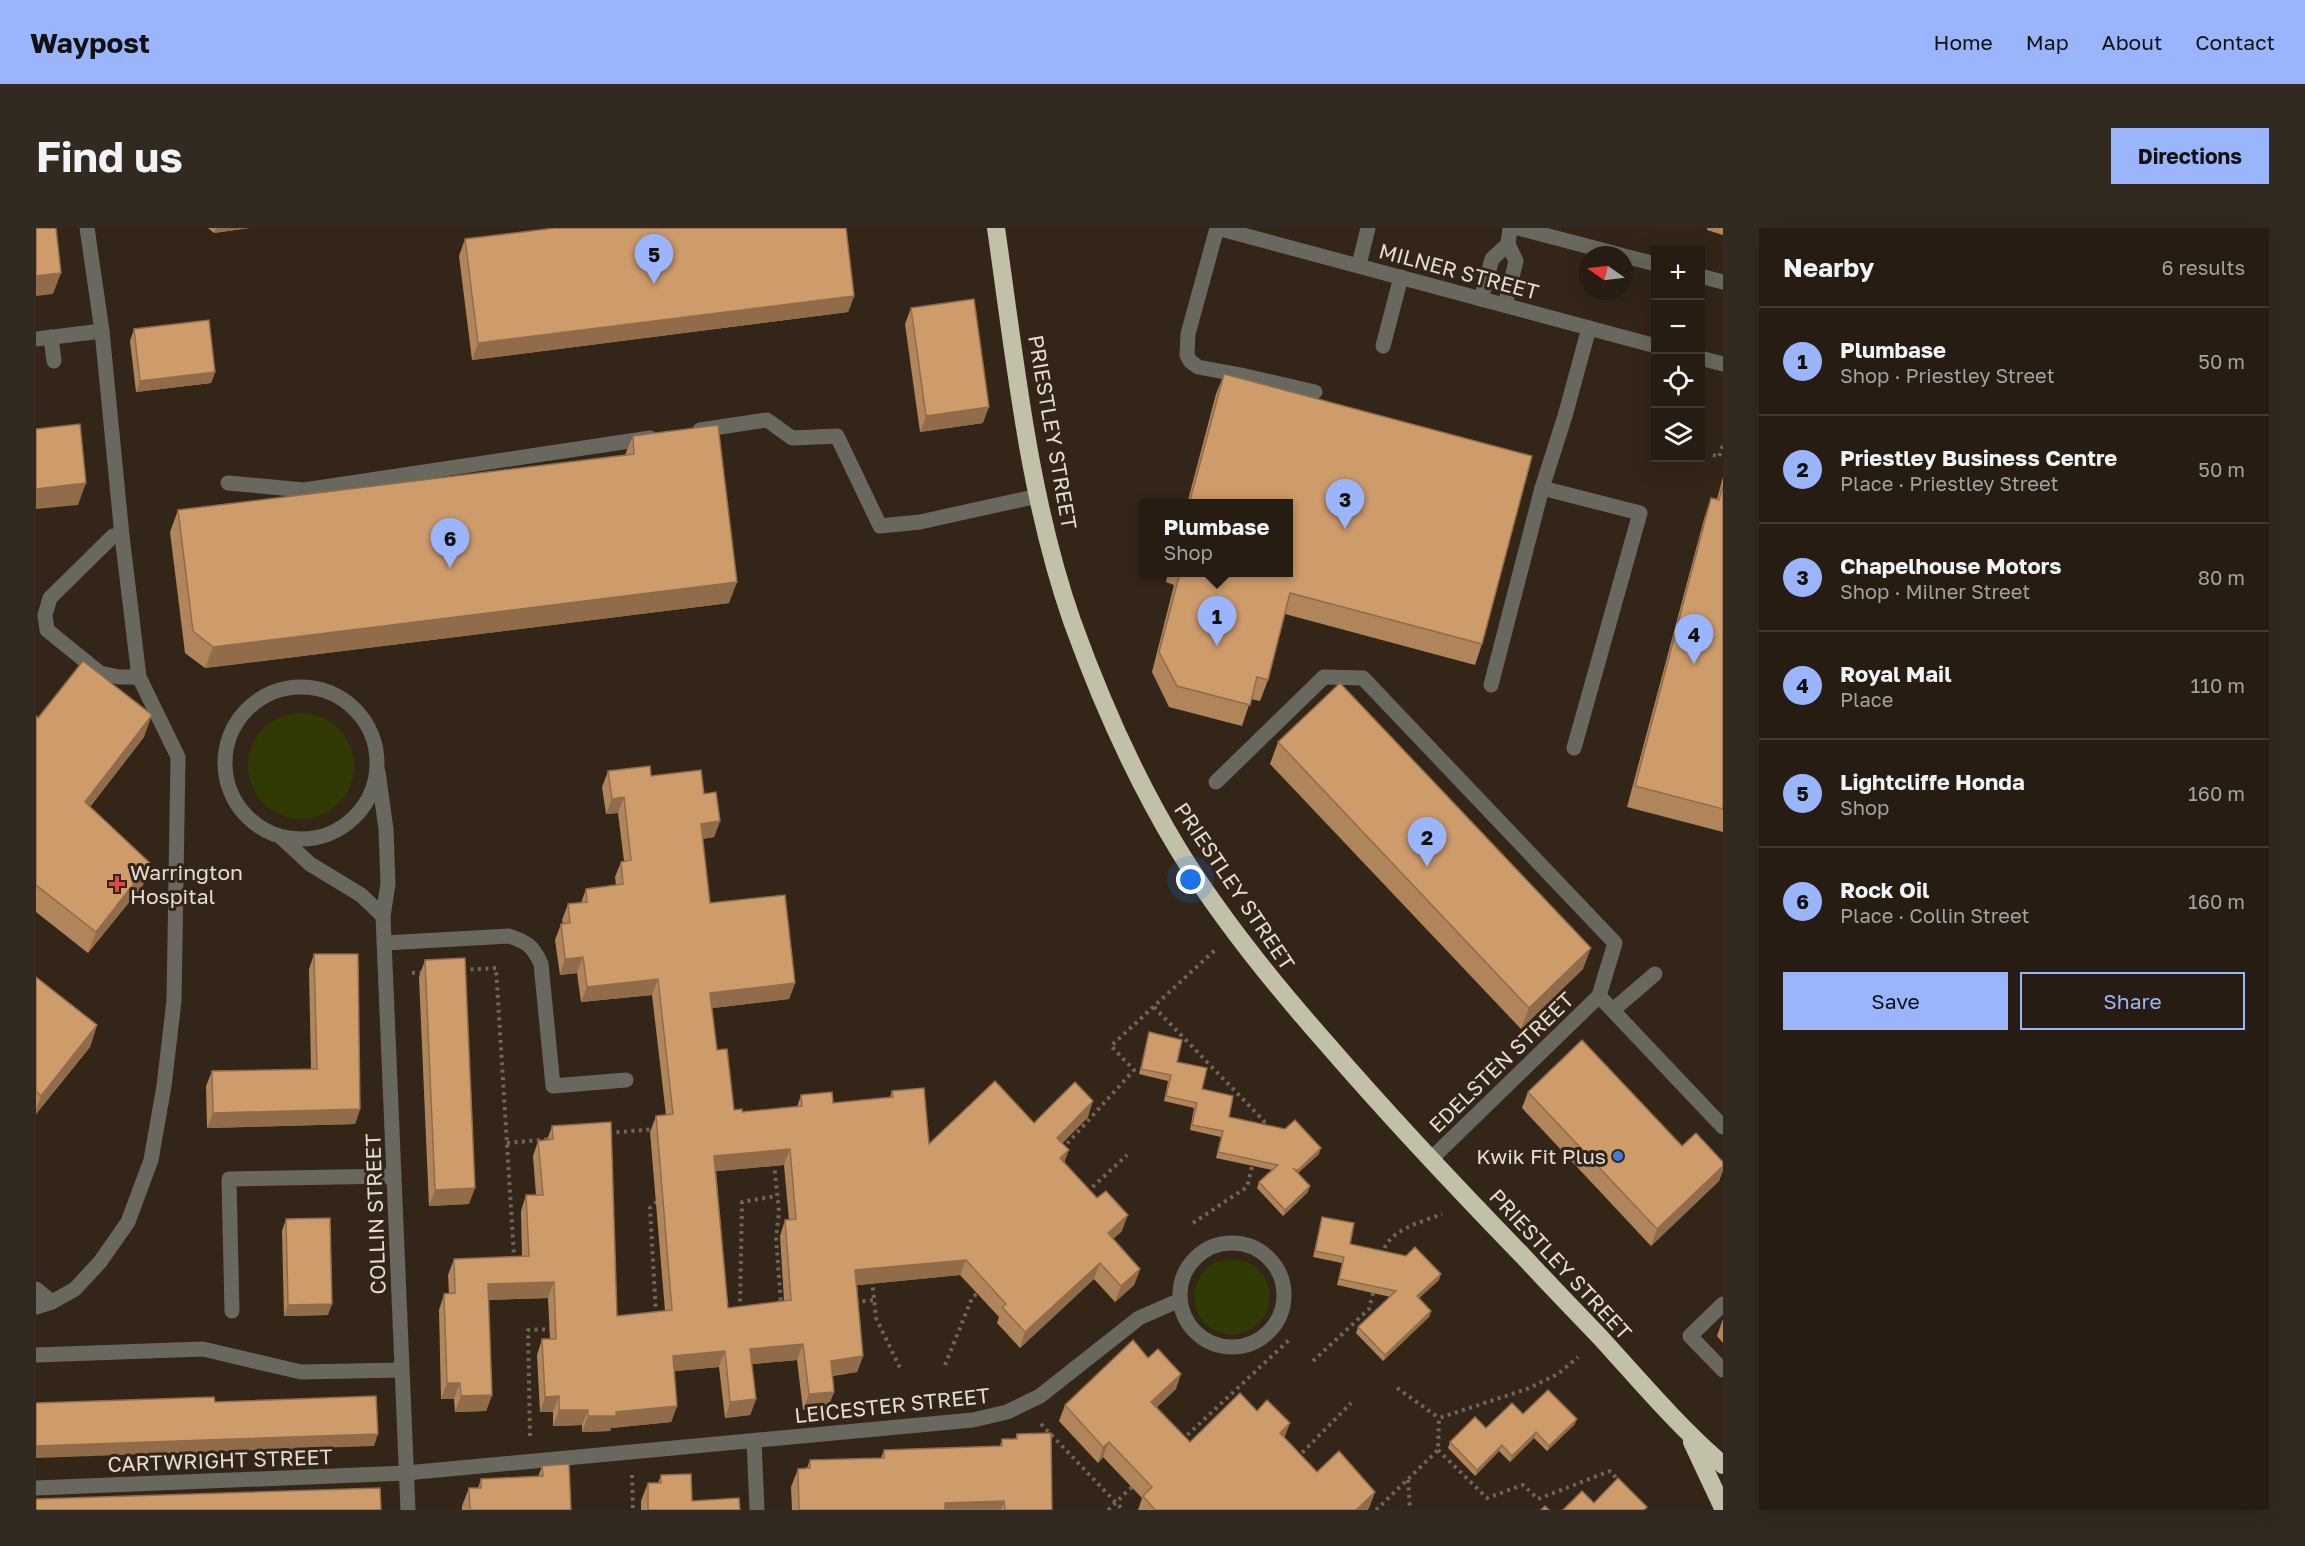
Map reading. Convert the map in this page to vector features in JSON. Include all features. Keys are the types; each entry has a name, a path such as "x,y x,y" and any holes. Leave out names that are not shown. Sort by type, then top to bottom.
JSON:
{"highway":[{"name":"PRIESTLEY STREET","path":"996,228 1028,447 1038,496 1071,618 1097,687 1141,781 1179,850 1234,932 1272,981 1367,1090 1688,1434 1723,1465"},
{"name":"PRIESTLEY STREET","path":"1688,1434 1723,1508"}],"street":[{"path":"36,1307 52,1302 75,1289 94,1269 128,1222 151,1160 164,1086 174,1001 178,757 139,677 122,536 102,331 87,228"},
{"path":"1217,228 1188,334 1187,355 1190,361 1198,367 1316,393"},
{"name":"MILNER STREET","path":"1217,228 1651,345"},
{"path":"1359,265 1368,228"},
{"path":"1505,305 1516,261 1508,244 1510,228"},
{"path":"1518,228 1587,246"},
{"path":"1481,299 1492,259 1508,244"},
{"path":"1633,258 1651,263"},
{"path":"1383,346 1401,277"},
{"path":"1705,277 1723,282"},
{"path":"1491,686 1542,488 1589,328"},
{"path":"54,361 44,338 102,331"},
{"path":"1705,359 1723,364"},
{"path":"684,433 767,420 792,438 837,436 880,526 920,522 1038,496"},
{"path":"228,483 304,490 660,436"},
{"path":"1542,488 1640,513 1574,748"},
{"path":"122,536 113,536 50,598 45,615 48,630 100,673 119,677 139,677"},
{"path":"1216,782 1324,677 1363,678 1615,942 1599,996"},
{"name":"COLLIN STREET","path":"383,916 361,895 310,864 282,838 260,828 241,811 229,790 224,765 228,740 240,718 258,700 280,690 305,687 329,692 351,705 367,724 376,747 386,840 388,884 383,916 408,1510"},
{"name":"COLLIN STREET","path":"282,838 308,840 334,833 355,819 370,797 378,772"},
{"path":"385,943 509,936 522,941 534,950 541,964 553,1086 626,1080"},
{"path":"1613,1010 1654,974"},
{"name":"EDELSTEN STREET","path":"1431,1159 1599,996 1723,1127"},
{"path":"232,1311 229,1179 394,1176"},
{"path":"1230,1243 1246,1245 1261,1252 1273,1264 1281,1278 1284,1295 1281,1311 1274,1326 1261,1339 1245,1346 1226,1347 1209,1342 1194,1332 1184,1317 1180,1300 1181,1283 1188,1267 1199,1255 1214,1247 1230,1243"},
{"path":"36,1289 52,1302"},
{"name":"LEICESTER STREET","path":"406,1473 973,1420 1006,1412 1040,1396 1139,1318 1180,1300"},
{"path":"1723,1304 1690,1336 1723,1370"},
{"path":"36,1355 203,1348 300,1372 401,1370"},
{"path":"754,1441 757,1510"},
{"name":"CARTWRIGHT STREET","path":"36,1488 406,1473"}],"path":[{"path":"1713,455 1719,457 1723,445"},
{"path":"1055,1147 1065,1146 1134,1070 1111,1046 1234,932"},
{"path":"454,970 496,968 514,1256"},
{"path":"412,973 433,971"},
{"path":"1154,1007 1264,1121 1261,1132"},
{"path":"601,1134 659,1128"},
{"path":"507,1143 554,1138"},
{"path":"773,1152 779,1212 776,1237 782,1309"},
{"path":"1193,1223 1247,1187 1256,1154"},
{"path":"1084,1195 1127,1155"},
{"path":"657,1319 650,1208 664,1195"},
{"path":"732,1313 740,1313 742,1202 777,1196"},
{"path":"1381,1258 1383,1248 1400,1231 1442,1214"},
{"path":"872,1278 876,1318 901,1370"},
{"path":"1313,1361 1369,1310 1376,1278"},
{"path":"945,1365 972,1298 981,1290"},
{"path":"851,1302 874,1300"},
{"path":"530,1462 528,1329 556,1328"},
{"path":"1176,1446 1289,1340"},
{"path":"1439,1418 1527,1389 1558,1374 1578,1357"},
{"path":"1397,1388 1439,1418"},
{"path":"1296,1460 1351,1403"},
{"path":"1023,1405 1123,1510"},
{"path":"1376,1510 1438,1450 1439,1418"},
{"path":"1438,1450 1487,1498 1523,1485 1538,1499 1610,1471 1624,1486"},
{"path":"632,1452 633,1510"},
{"path":"1108,1510 1141,1478"},
{"path":"1408,1479 1410,1510"}],"green space":[{"path":"301,713 321,717 339,728 350,746 354,766 350,786 339,804 321,815 301,819 281,815 263,804 252,786 248,766 252,746 263,728 281,717"},
{"path":"1225,1259 1239,1259 1253,1265 1264,1276 1270,1290 1267,1312 1259,1324 1239,1335 1225,1335 1211,1329 1200,1318 1194,1304 1194,1290 1200,1276 1211,1265"}],"building":[{"path":"36,228 56,228 61,273 36,276"},
{"path":"555,228 846,228 854,296 478,343 465,239"},
{"path":"974,299 989,407 926,416 911,308"},
{"path":"209,320 215,372 140,381 134,329"},
{"path":"1224,374 1532,456 1482,644 1290,593 1268,680 1257,677 1250,705 1177,686 1159,652 1179,577 1293,577 1293,499 1190,499"},
{"path":"80,424 86,483 36,489 36,429"},
{"path":"718,425 737,582 213,647 193,631 178,510 634,454 633,436"},
{"path":"1723,485 1723,809 1635,786 1711,498 1719,500"},
{"path":"83,661 152,715 85,802 150,863 96,932 36,885 36,716 38,718"},
{"path":"1340,683 1591,948 1529,1008 1278,742"},
{"path":"650,766 651,776 701,770 704,794 716,792 720,821 701,824 710,903 785,895 795,983 710,993 717,1050 727,1049 734,1110 742,1109 742,1112 802,1106 801,1095 832,1092 833,1103 893,1097 892,1091 924,1088 929,1144 995,1081 1034,1123 1075,1082 1093,1101 1057,1138 1069,1150 1060,1158 1097,1198 1106,1191 1128,1215 1108,1233 1140,1269 1121,1286 1100,1263 1025,1332 1002,1307 1006,1304 966,1260 855,1270 863,1356 831,1361 834,1392 809,1394 803,1344 750,1349 756,1399 730,1402 725,1351 673,1356 677,1406 616,1412 616,1416 588,1416 588,1410 559,1410 559,1396 545,1397 542,1339 556,1339 554,1282 488,1284 492,1395 461,1396 460,1383 447,1383 444,1294 455,1293 454,1259 529,1256 526,1195 543,1195 538,1141 553,1139 552,1126 611,1122 617,1316 672,1310 656,1116 673,1114 658,979 587,987 583,957 565,959 561,924 570,923 568,904 587,902 586,889 623,884 621,862 631,860 624,797 612,799 608,771","holes":["790,1149 796,1219 785,1220 791,1300 728,1308 714,1156"]},
{"path":"314,954 358,954 360,1109 213,1113 212,1071 317,1069"},
{"path":"465,958 475,1188 435,1190 425,960"},
{"path":"36,977 97,1025 41,1096 36,1091"},
{"path":"1149,1032 1182,1040 1177,1062 1207,1068 1202,1089 1233,1096 1229,1117 1285,1129 1295,1120 1321,1148 1298,1170 1294,1169 1310,1186 1285,1210 1259,1182 1278,1165 1218,1152 1223,1131 1192,1125 1197,1103 1166,1096 1171,1075 1141,1069"},
{"name":"Kwik Fit Plus","path":"1582,1040 1682,1146 1696,1133 1723,1162 1723,1166 1657,1229 1528,1092"},
{"path":"1322,1217 1354,1223 1350,1244 1406,1256 1415,1247 1441,1274 1417,1296 1431,1311 1385,1355 1358,1327 1396,1291 1339,1279 1344,1257 1315,1251"},
{"path":"330,1218 332,1304 288,1305 286,1219"},
{"path":"1133,1340 1148,1358 1158,1349 1181,1374 1151,1402 1190,1442 1240,1393 1257,1411 1267,1400 1290,1423 1280,1433 1317,1472 1339,1451 1375,1492 1356,1510 1155,1510 1143,1496 1152,1487 1109,1442 1103,1447 1065,1405"},
{"path":"1548,1390 1577,1419 1549,1446 1536,1432 1512,1456 1502,1445 1477,1470 1450,1442 1475,1417 1486,1428 1512,1403 1523,1414"},
{"path":"376,1396 378,1434 36,1446 36,1403 214,1397 215,1402"},
{"path":"1051,1433 1052,1510 1005,1510 1004,1501 945,1503 945,1510 799,1510 798,1469 810,1468 810,1460 884,1458 884,1450 1002,1446 1002,1439 1017,1439 1017,1434"},
{"path":"569,1464 571,1510 470,1510 469,1488 481,1488 481,1479 543,1476 542,1466"},
{"path":"691,1474 692,1501 739,1498 740,1510 648,1510 648,1483 661,1483 661,1475"},
{"path":"1618,1478 1647,1507 1644,1510 1563,1510 1582,1491 1594,1503"},
{"path":"380,1488 381,1510 36,1510 36,1499"}],"place":[{"name":"Lightcliffe Honda","path":"654,284"},
{"name":"Chapelhouse Motors","path":"1345,529"},
{"name":"Rock Oil","path":"450,568"},
{"name":"Plumbase","path":"1217,646"},
{"name":"Royal Mail","path":"1694,664"},
{"name":"Priestley Business Centre","path":"1427,867"},
{"name":"Warrington Hospital","path":"117,884"},
{"name":"Kwik Fit Plus","path":"1618,1156"}]}
